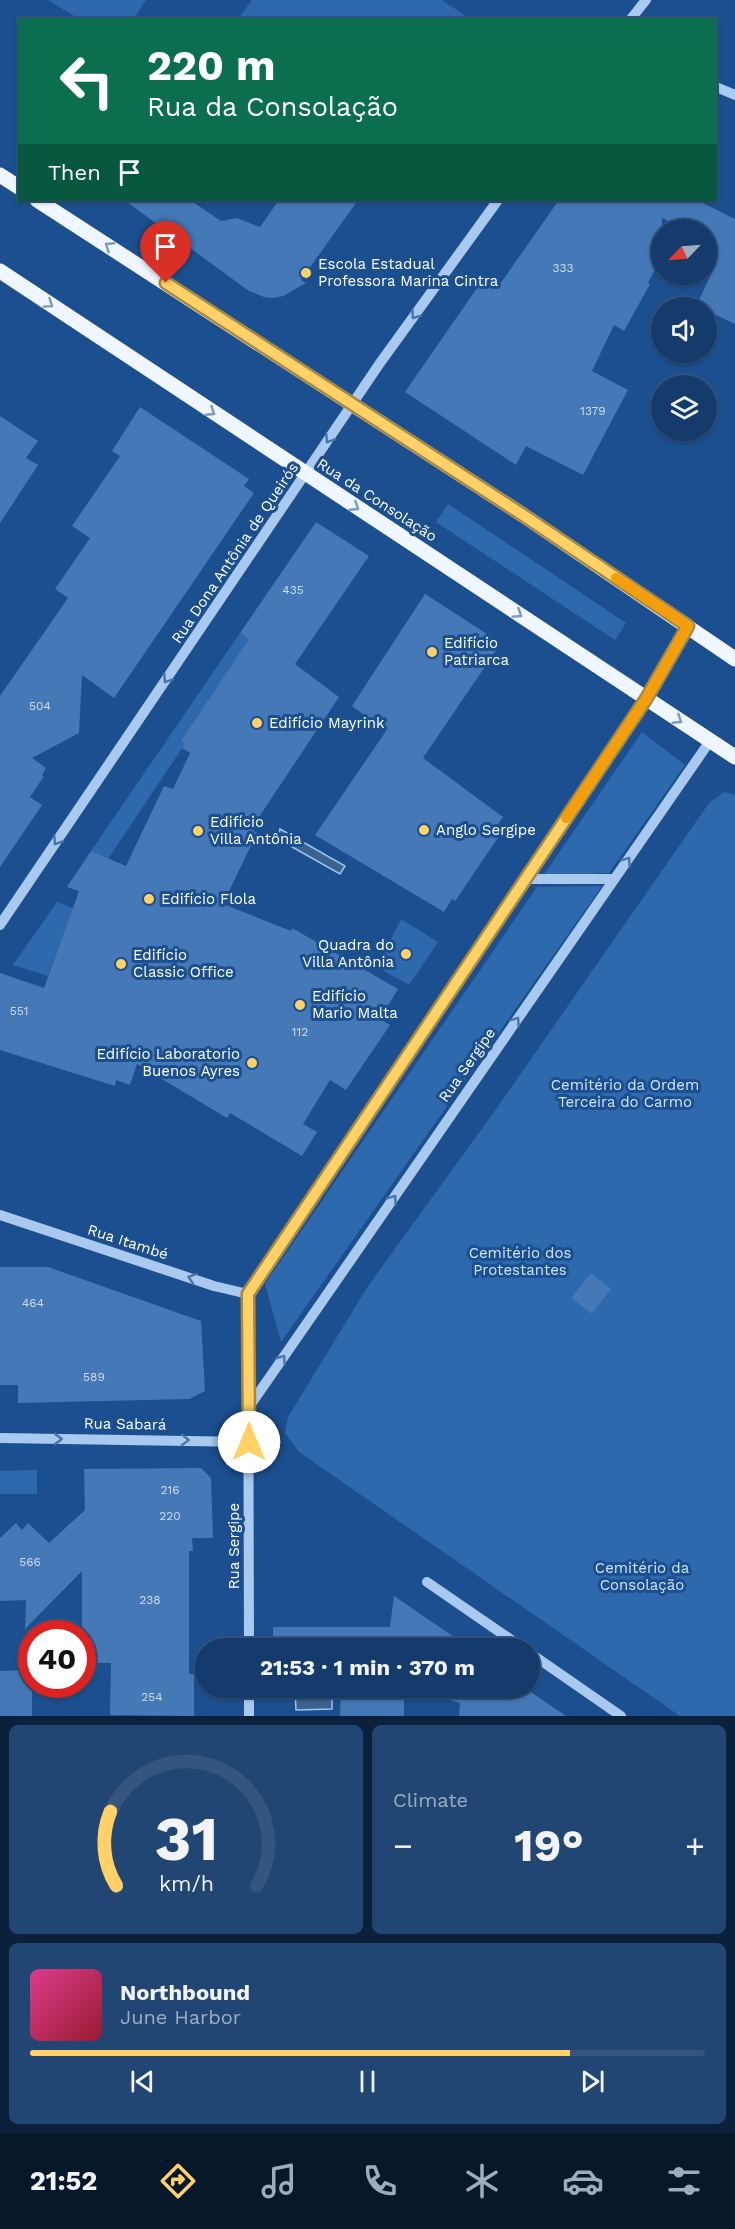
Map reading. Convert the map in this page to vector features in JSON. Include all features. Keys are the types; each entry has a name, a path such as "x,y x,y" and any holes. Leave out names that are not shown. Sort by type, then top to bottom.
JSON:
{"main road":[{"path":"0,175 18,187"},
{"path":"39,201 523,515 735,660"},
{"name":"Rua da Consolação","path":"0,271 735,757"}],"street":[{"path":"632,18 646,0"},
{"path":"717,87 735,95"},
{"name":"Rua Dona Antônia de Queirós","path":"0,925 352,404 497,201"},
{"path":"248,1294 646,699 688,626"},
{"name":"Rua Sergipe","path":"249,1407 710,741"},
{"path":"525,879 614,879"},
{"name":"Rua Itambé","path":"0,1215 214,1286 248,1294"},
{"name":"Rua Sergipe","path":"248,1294 249,1638"},
{"name":"Rua Sabará","path":"0,1438 249,1442"},
{"path":"427,1582 508,1638"},
{"path":"540,1660 621,1716"},
{"path":"249,1698 249,1716"}],"green space":[{"path":"48,0 146,0 134,18 77,18"},
{"path":"252,0 442,0 469,18 239,18"},
{"path":"448,504 626,623 615,640 436,522"},
{"path":"240,633 253,642 246,644 181,741 185,744 108,859 91,851"},
{"path":"642,732 685,765 609,873 543,876"},
{"path":"724,792 735,795 735,1716 680,1716 299,1452 285,1433 288,1417 368,1286 494,1112 709,803"},
{"path":"602,886 281,1342 265,1284 537,887"},
{"path":"57,902 73,908 48,976 13,965"},
{"name":"Quadra do Villa Antônia","path":"401,919 438,942 409,985 377,967"},
{"path":"37,1470 37,1494 0,1494 0,1471"}],"shaded area":[{"path":"280,829 345,866 340,874 278,839"},
{"path":"295,1698 332,1698 332,1709 296,1710"}],"building":[{"path":"125,201 191,201 221,221 237,218 260,227 278,201 357,201 301,280 306,283 283,296 274,298 249,291"},
{"path":"558,201 699,201 735,219 735,324 717,315 717,297 700,297 706,285 717,285 717,219 651,219 651,277 648,283 650,284 624,331 614,325 592,371 628,390 583,475 526,446 516,465 405,392 486,275 500,284"},
{"path":"140,407 249,479 244,486 254,493 114,698 82,675 79,733 32,758 46,768 42,775 44,776 30,797 42,805 0,867 0,696 68,598 55,589 90,538 72,526 120,456 112,451"},
{"path":"0,416 38,441 26,458 38,465 0,523"},
{"path":"316,522 369,556 295,664 339,697 251,829 257,833 223,904 291,931 292,928 398,989 380,1019 390,1025 346,1090 330,1080 303,1124 317,1132 302,1156 230,1113 227,1118 137,1064 130,1085 116,1080 115,1086 0,1050 0,973 44,988 79,891 67,887 91,851 126,866 164,786 173,789 190,753 182,748 185,744 181,741 249,639 240,633"},
{"path":"425,594 501,643 423,758 503,817 496,827 502,832 455,901 452,899 444,912 315,835 386,731 352,706"},
{"path":"0,1267 48,1267 201,1321 205,1391 189,1399 18,1403 18,1385 0,1385"},
{"path":"591,1273 611,1289 592,1314 571,1298"},
{"path":"201,1468 211,1478 213,1538 192,1538 193,1551 189,1551 189,1674 194,1674 194,1716 110,1715 111,1663 96,1663 96,1620 82,1620 82,1571 34,1620 25,1620 26,1600 0,1601 0,1538 16,1523 22,1530 28,1523 49,1543 85,1510 84,1469"},
{"path":"394,1596 455,1638 273,1638 273,1627 390,1627"},
{"path":"18,1670 18,1698 32,1698 32,1716 0,1716 0,1671"},
{"path":"341,1698 404,1698 404,1716 340,1716"},
{"path":"443,1698 540,1698 566,1716 459,1716 460,1703"}],"slow traffic":[{"path":"566,818 646,699 688,626 616,578"}],"place":[{"name":"Escola Estadual Professora Marina Cintra","path":"306,273"},
{"name":"Edifício Patriarca","path":"432,652"},
{"name":"Edifício Mayrink","path":"257,723"},
{"name":"Anglo Sergipe","path":"424,830"},
{"name":"Edifício Villa Antônia","path":"198,831"},
{"name":"Edifício Flola","path":"149,899"},
{"name":"Quadra do Villa Antônia","path":"406,954"},
{"name":"Edifício Classic Office","path":"121,964"},
{"name":"Edifício Mario Malta","path":"300,1005"},
{"name":"Edifício Laboratorio Buenos Ayres","path":"252,1063"}],"route":[{"path":"166,283 523,515 688,626 646,699 248,1294 249,1442"}],"park label":[{"name":"Cemitério da Ordem Terceira do Carmo","path":"625,1094"},
{"name":"Cemitério dos Protestantes","path":"520,1262"},
{"name":"Cemitério da Consolação","path":"642,1576"}]}
